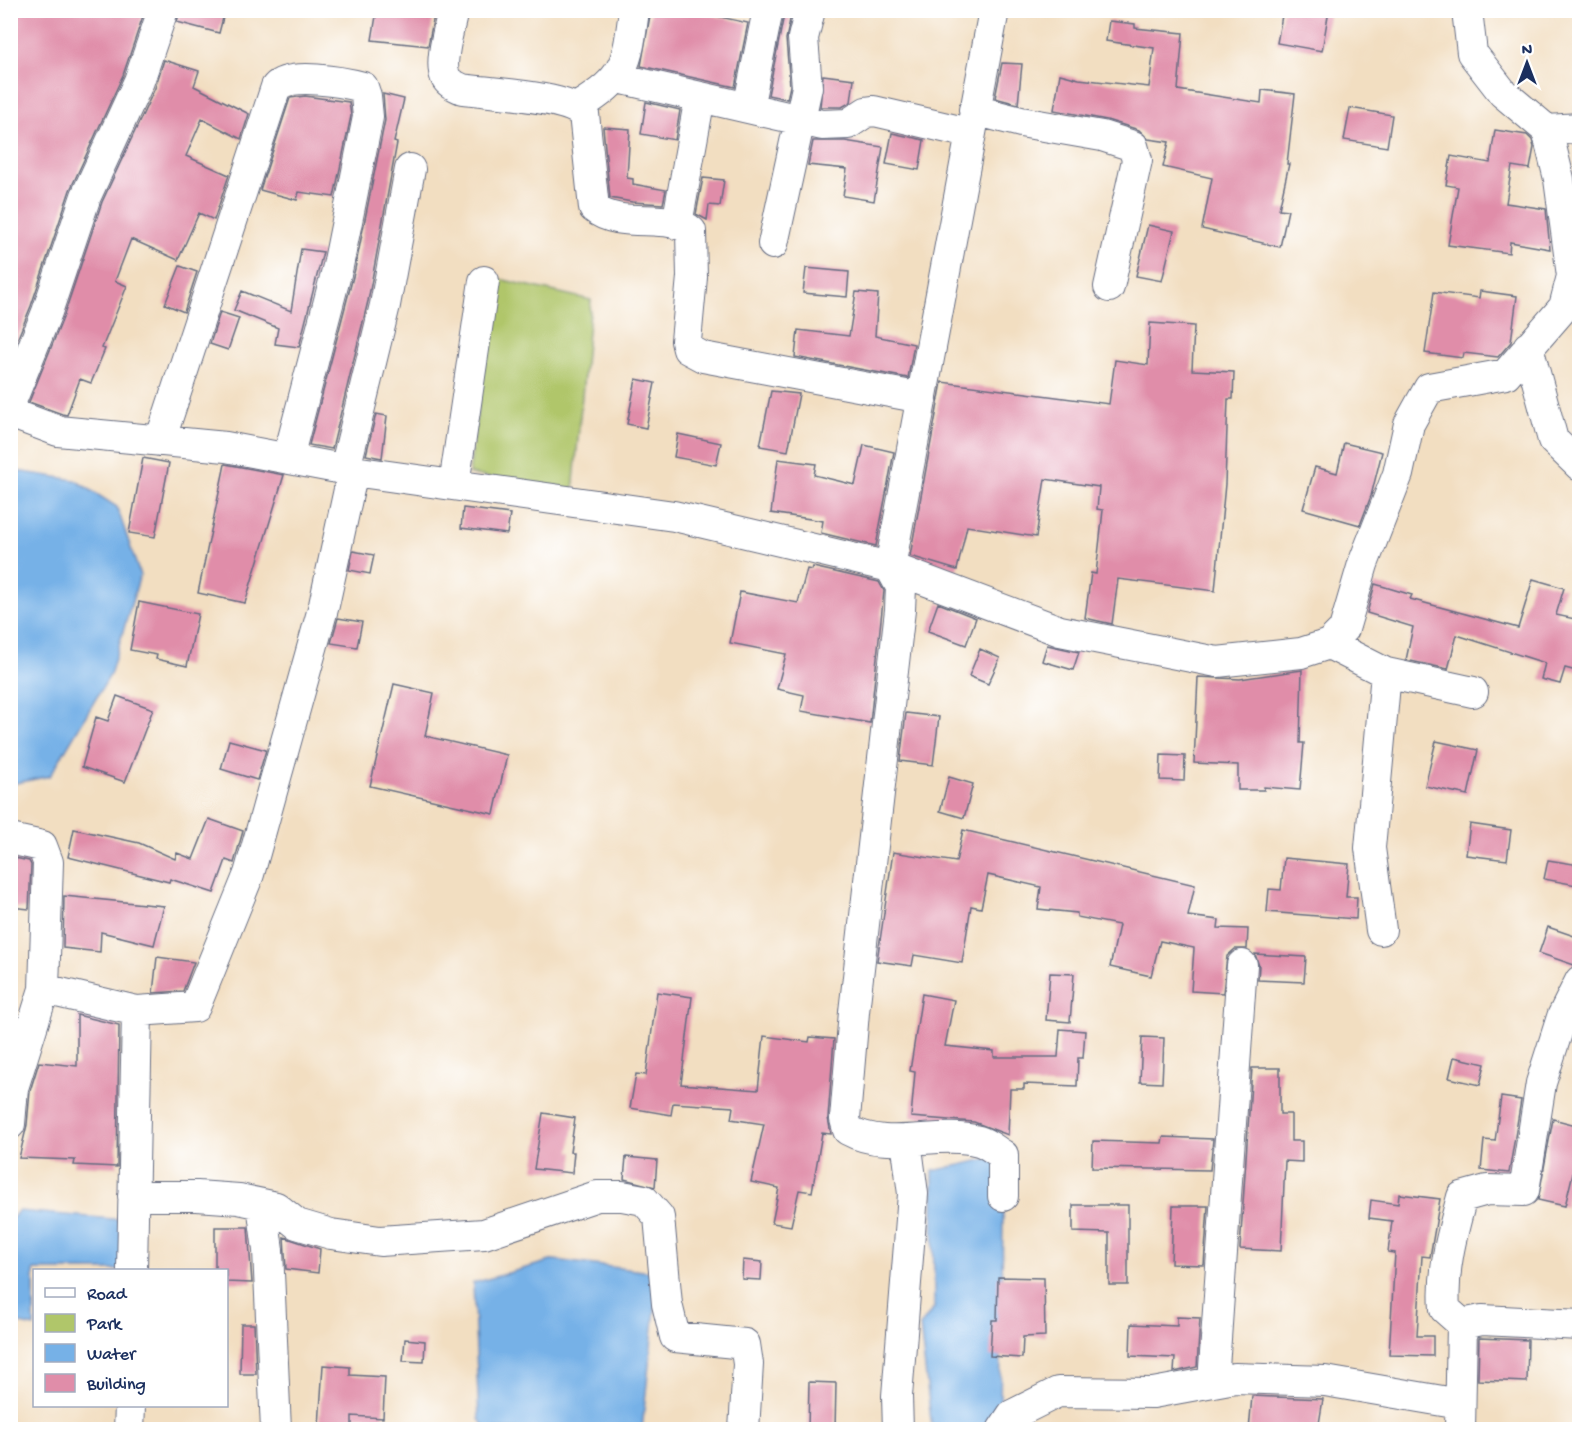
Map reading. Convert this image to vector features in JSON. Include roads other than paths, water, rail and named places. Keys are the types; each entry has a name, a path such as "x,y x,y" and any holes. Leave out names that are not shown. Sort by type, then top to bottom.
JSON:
{"street":[{"path":"10,404 47,312 86,196 139,81 163,10"},
{"path":"453,10 443,63 446,78 452,84 462,89 559,102 578,107 585,114 594,208 611,217 677,224 691,231 693,241 686,334 688,349 703,357 922,398"},
{"path":"578,107 608,88 618,78 631,35 634,10"},
{"path":"748,108 768,10"},
{"path":"773,244 807,87 803,38 810,10"},
{"path":"994,10 890,567 901,587 900,610 854,1012 845,1119 848,1130 859,1136 906,1140 980,1141 1003,1155 1003,1196"},
{"path":"10,413 58,431 226,447 349,470 674,516 890,567 1060,631 1217,662 1301,653 1329,644 1344,629 1364,564 1398,474 1409,424 1429,388 1506,374 1564,307 1576,275 1559,179 1546,130 1503,93 1472,53 1467,10"},
{"path":"618,78 822,125 841,125 874,111 972,122 1021,122 1102,136 1133,146 1137,160 1109,287"},
{"path":"160,441 276,87 286,80 302,79 351,84 363,87 368,117 338,267 288,458"},
{"path":"677,224 700,97"},
{"path":"1546,130 1580,128"},
{"path":"44,989 138,1011 195,1007 249,874 324,605 410,169"},
{"path":"454,485 484,281"},
{"path":"1528,348 1553,440 1580,466"},
{"path":"1329,644 1386,673 1473,692"},
{"path":"1382,930 1370,848 1386,673"},
{"path":"10,839 42,846 48,862 44,989 13,1088 10,1124"},
{"path":"1214,1382 1242,965"},
{"path":"1002,1430 1012,1415 1058,1392 1153,1393 1235,1378 1326,1381 1460,1417 1462,1324 1445,1309 1444,1290 1448,1247 1462,1197 1487,1190 1524,1191 1541,1083 1562,1017 1580,981"},
{"path":"132,1269 138,1011"},
{"path":"898,1430 897,1396 913,1194 906,1140"},
{"path":"133,1196 197,1196 262,1204 276,1207 297,1224 332,1234 380,1240 484,1234 597,1196 622,1196 644,1200 659,1217 667,1304 675,1337 745,1344 748,1364 744,1430"},
{"path":"262,1204 268,1250 276,1430"},
{"path":"1462,1324 1482,1320 1580,1325"},
{"path":"129,1430 130,1407"}],"water":[{"path":"10,470 75,480 117,507 140,575 110,675 50,776 11,784"},
{"path":"1004,1155 1000,1409 981,1429 932,1429 920,1326 934,1308 933,1171"},
{"path":"18,1211 136,1221 125,1269 33,1269 33,1327 11,1322 11,1220"},
{"path":"554,1260 659,1273 642,1429 486,1429 479,1419 473,1283"}]}
